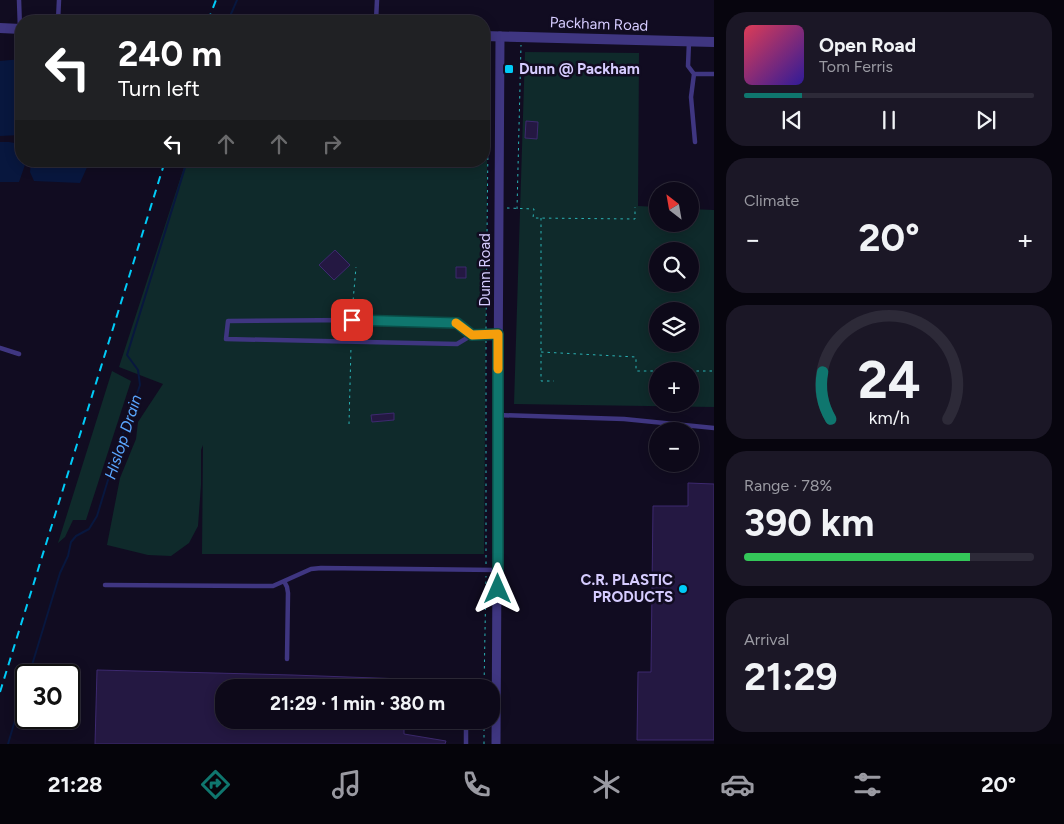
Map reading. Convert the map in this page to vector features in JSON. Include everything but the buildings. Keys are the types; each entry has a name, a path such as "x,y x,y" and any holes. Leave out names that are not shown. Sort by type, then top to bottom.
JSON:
{"street":[{"path":"0,28 15,28"},
{"name":"Packham Road","path":"490,36 714,42"},
{"name":"Dunn Road","path":"497,679 500,36"},
{"name":"Dunn Road","path":"496,744 497,729"}],"lane":[{"path":"19,0 20,15"},
{"path":"58,15 59,0"},
{"path":"376,15 377,0"},
{"path":"689,42 688,66 694,74 691,97 695,142"},
{"path":"694,74 714,74"},
{"path":"472,335 457,323 352,320 228,321 226,339 457,344 472,335 498,334"},
{"path":"0,348 19,354"},
{"path":"498,414 624,419 714,428"},
{"path":"105,585 273,586 311,569 321,568 498,570"},
{"path":"284,581 288,594 287,659"},
{"path":"466,729 466,744"}],"path":[{"path":"517,209 521,37"},
{"path":"484,679 488,167"},
{"path":"499,208 534,209 533,218 635,219 635,207"},
{"path":"541,218 540,381 554,381"},
{"path":"541,352 636,357 636,372 649,372"},
{"path":"699,372 714,372"},
{"path":"484,729 484,744"}],"green space":[{"path":"525,52 639,53 638,206 649,207 649,232 699,232 699,209 714,210 714,407 699,407 699,362 649,362 649,406 514,404"},
{"path":"184,167 487,167 484,554 202,554 203,445 201,450 198,526 189,543 171,556 148,555 107,545 120,478 136,439 138,422 163,384 119,367"},
{"path":"112,371 131,381 86,520 73,520 65,537 58,543"}],"water":[{"path":"15,60 15,135 0,136 0,61"},
{"path":"0,142 15,143 15,167 24,167 19,182 0,182"},
{"path":"30,167 87,167 80,183 34,181 30,172"}],"waterway":[{"name":"Hislop Drain","path":"231,15 237,0"},
{"name":"Hislop Drain","path":"32,664 71,542 76,536 89,529 97,516 140,385 138,370 127,355 185,167"},
{"name":"Hislop Drain","path":"8,744 15,720"}],"railway":[{"path":"210,15 216,0"},
{"path":"0,692 163,167"}],"slow traffic":[{"path":"456,323 472,335 498,334 498,369"}],"place":[{"name":"Dunn @ Packham","path":"509,69"},
{"name":"C.R. PLASTIC PRODUCTS","path":"683,589"}],"route":[{"path":"352,320 457,323 472,335 498,334 498,589"}]}
